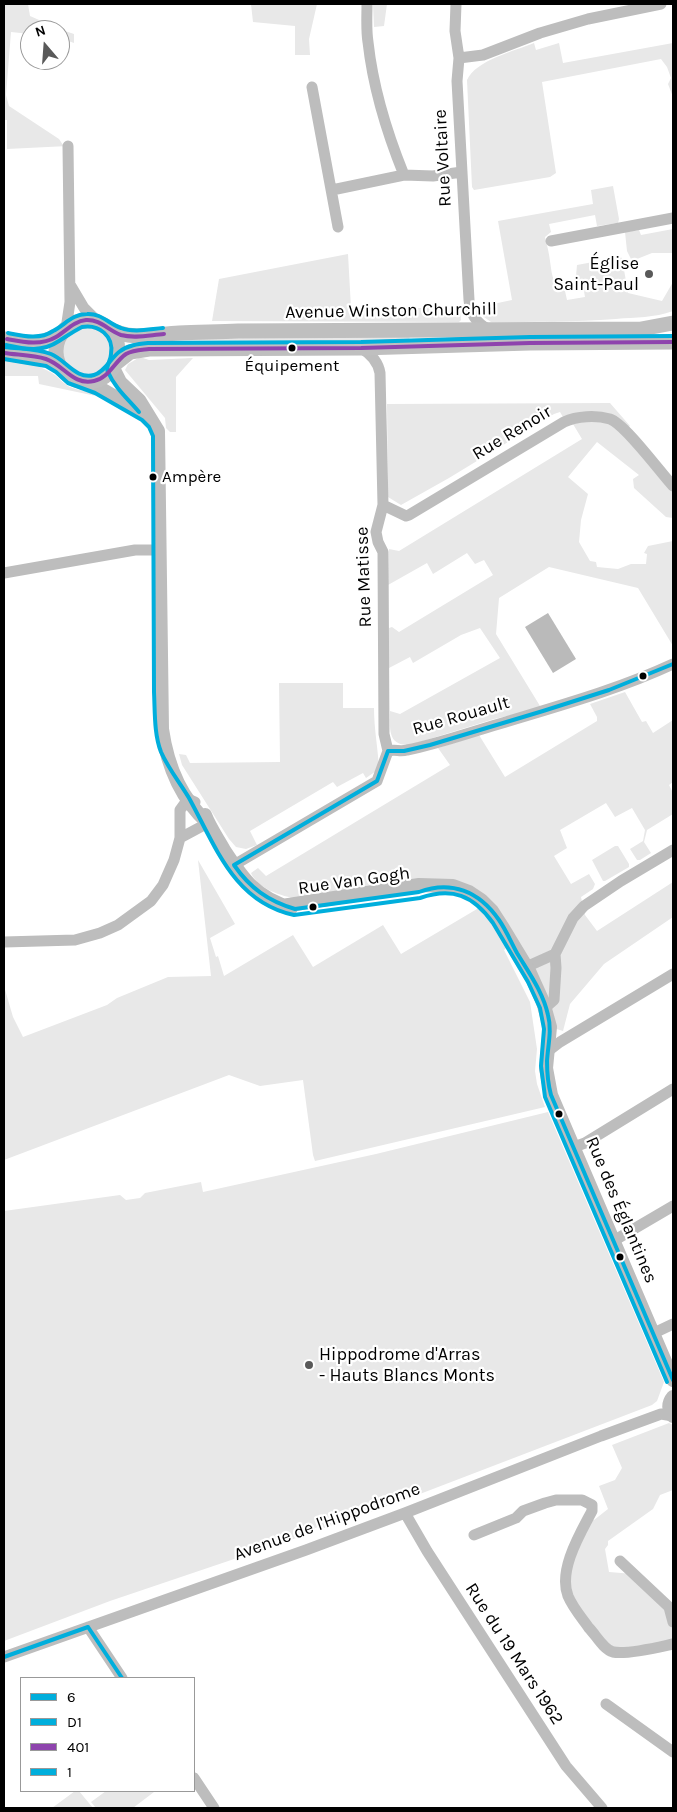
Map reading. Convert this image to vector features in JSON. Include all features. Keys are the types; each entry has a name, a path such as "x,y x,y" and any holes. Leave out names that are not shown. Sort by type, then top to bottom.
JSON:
{"main road":[{"path":"4,339 38,344 47,341 79,321 90,320 104,325 118,343 118,356 115,366 102,379 83,382 68,376 60,367 48,360 4,352"},
{"name":"Avenue Winston Churchill","path":"104,325 120,334 133,337 238,331 641,329 673,323"},
{"path":"60,367 56,352 58,340 64,331"},
{"name":"Avenue Winston Churchill","path":"115,366 130,352 149,349 361,348 522,343 673,342"}],"street":[{"path":"367,4 368,41 374,77 384,120 404,175"},
{"name":"Rue Voltaire","path":"456,4 455,31 459,58 457,81 470,310 463,329"},
{"path":"459,58 483,55 540,33 626,7 661,4"},
{"path":"312,87 338,226"},
{"path":"64,331 70,310 68,146"},
{"path":"332,190 404,175 433,176 462,172"},
{"path":"551,241 673,218"},
{"path":"70,282 80,303 88,314 104,325"},
{"path":"470,310 480,324 488,329"},
{"path":"380,373 385,358 396,347"},
{"path":"361,348 371,355 377,363 380,373"},
{"path":"115,366 120,382 135,397 156,426 159,435 160,692 162,728 167,750 189,805 208,822 234,865 377,781 388,751"},
{"name":"Rue Matisse","path":"380,373 383,505 376,532 382,552 384,734 388,751"},
{"path":"83,382 98,387 151,419"},
{"name":"Rue Renoir","path":"383,505 409,516 564,422 570,419 586,417 611,420 625,430 673,486"},
{"path":"4,573 135,550 159,550"},
{"name":"Rue Rouault","path":"388,751 394,749 404,751 434,743 579,700 621,686 673,664"},
{"path":"4,942 75,940 100,933 118,925 151,901 163,885 174,860 189,805"},
{"path":"180,838 208,822"},
{"path":"545,1008 554,1000 555,954 573,918 584,906 673,850"},
{"name":"Rue Van Gogh","path":"234,865 252,888 263,897 282,906 419,885 453,886 469,892 492,911 536,985 550,1026 547,1052"},
{"path":"526,967 555,954"},
{"path":"547,1052 552,1047 673,974"},
{"name":"Rue des Églantines","path":"547,1052 546,1068 551,1094 615,1240 673,1380"},
{"path":"574,1147 585,1143 673,1090"},
{"path":"615,1240 673,1206"},
{"path":"654,1333 673,1324"},
{"name":"Avenue de l'Hippodrome","path":"4,1657 405,1513 670,1410"},
{"path":"474,1535 516,1518 523,1511 556,1500 582,1500 592,1505 592,1511 576,1545 565,1575 567,1595 572,1606 606,1648 614,1652 640,1650 673,1644"},
{"name":"Rue du 19 Mars 1962","path":"405,1513 432,1559 566,1766 602,1808"},
{"path":"620,1561 669,1606 673,1622"},
{"path":"88,1627 121,1677"},
{"path":"606,1704 673,1752"},
{"path":"195,1780 214,1808"}],"shaded area":[{"path":"4,4 28,4 30,16 39,20 20,20 20,33 11,32 6,95 9,106 59,139 63,145 68,146 7,149 7,120 4,120"},
{"path":"251,4 317,4 309,39 310,55 295,55 295,26 253,22"},
{"path":"373,4 387,4 384,26 374,27"},
{"path":"70,33 74,34 74,43 70,42"},
{"path":"534,43 536,50 559,43 563,63 673,43 673,97 668,84 671,78 667,67 661,59 542,82 556,173 550,177 474,190 472,187 467,80 472,73 487,62"},
{"path":"613,186 619,219 618,223 597,226 595,215 549,224 551,232 545,237 555,282 557,286 565,291 567,300 585,297 583,285 578,286 576,276 577,265 620,257 622,258 628,293 662,301 673,282 673,311 645,317 569,321 491,322 484,317 481,312 493,309 493,304 512,300 498,221 593,204 591,190"},
{"path":"673,229 673,253 652,253 632,261 627,251 625,232 639,230 641,235"},
{"path":"348,254 351,308 460,308 461,320 459,322 212,321 219,279"},
{"path":"83,325 93,325 106,332 113,345 113,355 106,368 93,375 83,375 74,371 67,364 63,355 63,345 67,336 74,329"},
{"path":"410,334 409,342 136,345 136,342 161,340"},
{"path":"4,357 40,367 70,387 96,396 39,384 38,376 4,376"},
{"path":"140,357 149,360 193,358 176,377 176,432 170,432 166,428 165,418 125,370 128,364"},
{"path":"610,403 630,426 626,429 673,486 673,518 666,517 634,488 633,479 639,475 597,442 568,477 588,494 581,520 579,542 590,561 596,562 597,567 618,569 631,564 646,564 647,554 644,553 648,546 673,541 673,646 638,588 549,567 499,598 496,634 540,706 530,711 494,719 410,745 403,745 397,742 391,735 390,711 400,714 500,658 480,628 461,635 413,663 410,657 389,668 389,628 392,627 399,632 493,575 484,560 475,564 467,553 433,574 427,563 388,585 389,549 399,551 582,439 570,419 563,417 560,412 554,414 401,505 388,497 387,404"},
{"path":"548,613 576,659 553,673 525,627"},
{"path":"279,683 343,683 343,708 374,708 379,769 366,778 363,773 337,787 333,782 250,831 257,845 246,849 236,847 182,765 179,754 186,755 190,763 280,762"},
{"path":"625,692 642,722 646,721 653,733 673,720 673,782 669,785 673,793 673,814 647,830 644,842 651,853 637,860 630,849 643,841 645,830 632,808 615,817 606,803 560,830 567,848 554,856 571,884 589,874 595,884 593,889 581,897 585,915 597,931 673,882 673,917 604,964 570,1004 563,1031 550,1027 511,943 504,950 530,1002 537,1049 535,1071 537,1084 545,1107 315,1161 303,1080 260,1086 229,1075 4,1160 4,986 13,1017 23,1037 107,1005 117,998 168,977 211,976 198,860 235,924 210,938 224,976 293,935 313,967 383,925 401,954 477,909 483,903 453,886 298,899 271,891 254,879 251,873 258,868 266,876 450,765 438,748 479,735 505,777 597,721 597,717 590,704"},
{"path":"618,846 629,867 603,881 592,860"},
{"name":"Hippodrome d'Arras - Hauts Blancs Monts","path":"548,1112 664,1382 657,1401 652,1405 399,1502 324,1528 321,1526 315,1528 314,1532 110,1601 4,1641 4,1211 120,1195 126,1200 140,1198 145,1193 201,1182 203,1192 376,1154"},
{"path":"669,1423 673,1425 673,1490 660,1495 653,1509 608,1541 605,1549 609,1572 633,1574 673,1604 673,1644 614,1652 567,1595 572,1554 589,1518 594,1520 608,1509 599,1486 615,1480 622,1468 612,1445"},
{"path":"74,1792 80,1792 93,1808 52,1808"},
{"path":"105,1792 154,1792 133,1808 96,1808 91,1802"}],"transit line":[{"name":"1","path":"8,333 31,337 43,336 82,314 97,315 117,326 131,330 163,328"},
{"name":"401","path":"7,339 44,342 56,337 78,322 86,320 96,321 126,336 137,337 164,334"},
{"name":"D1","path":"6,345 26,349 39,349 52,345 82,327 99,329 108,337 110,342 111,357 107,368 108,372 118,388 139,412"},
{"name":"1","path":"5,347 51,354 76,372 88,376 101,371 122,350 133,345 148,343 361,342 530,337 673,336"},
{"name":"401","path":"4,353 46,359 74,378 87,382 104,377 126,354 149,349 361,348 530,343 673,342"},
{"name":"D1","path":"4,359 46,366 68,383 95,393 142,420 149,427 153,436 154,692 157,738 167,764 189,798 218,853 242,885 256,898 273,908 294,915 420,898 442,893 452,894 470,900 493,923 528,982 540,1008 544,1029 541,1066 545,1097 667,1382"},
{"name":"6","path":"234,865 377,781 388,751 404,751 430,745 543,711 609,690 673,664"},
{"name":"6","path":"234,865 260,893 276,902 295,909 419,892 442,887 453,888 473,895 491,910 504,928 543,998 550,1026 547,1065 551,1095 673,1380"},
{"name":"6","path":"88,1627 121,1677"},
{"name":"6","path":"4,1657 88,1627"}],"place":[{"name":"Église Saint-Paul","path":"649,274"},
{"name":"Équipement","path":"292,348"},
{"name":"Ampère","path":"153,477"},
{"name":"Hippodrome d'Arras - Hauts Blancs Monts","path":"309,1365"}]}
